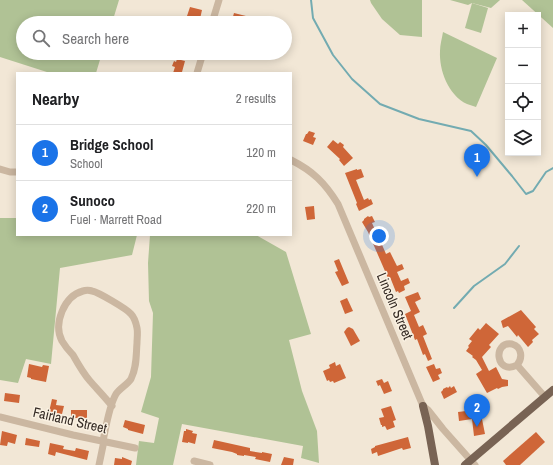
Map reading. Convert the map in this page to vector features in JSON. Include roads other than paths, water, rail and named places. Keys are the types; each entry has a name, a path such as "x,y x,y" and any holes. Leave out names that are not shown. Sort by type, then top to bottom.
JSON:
{"main road":[{"path":"470,463 553,390"},
{"path":"423,406 436,465"}],"street":[{"path":"214,16 219,0"},
{"path":"197,72 201,60"},
{"name":"Lincoln Street","path":"292,160 318,177 338,204 423,406 443,428 470,463"},
{"path":"0,169 16,172"},
{"path":"99,465 103,441 112,406 117,394 130,380 135,368 137,358 137,329 135,320 131,313 93,291 84,290 76,294 67,302 62,311 58,328 62,341 79,366 112,406"},
{"path":"517,365 545,397"},
{"name":"Fairland Street","path":"0,417 135,448"},
{"path":"194,461 210,465"}],"waterway":[{"path":"311,0 313,18 333,55 352,79 380,104 419,119 471,131 486,145 526,194 533,191 546,172 553,168"},
{"path":"454,308 474,286 505,264 519,246"}],"place":[{"name":"Bridge School","path":"477,177"},
{"name":"Sunoco","path":"477,427"}]}
